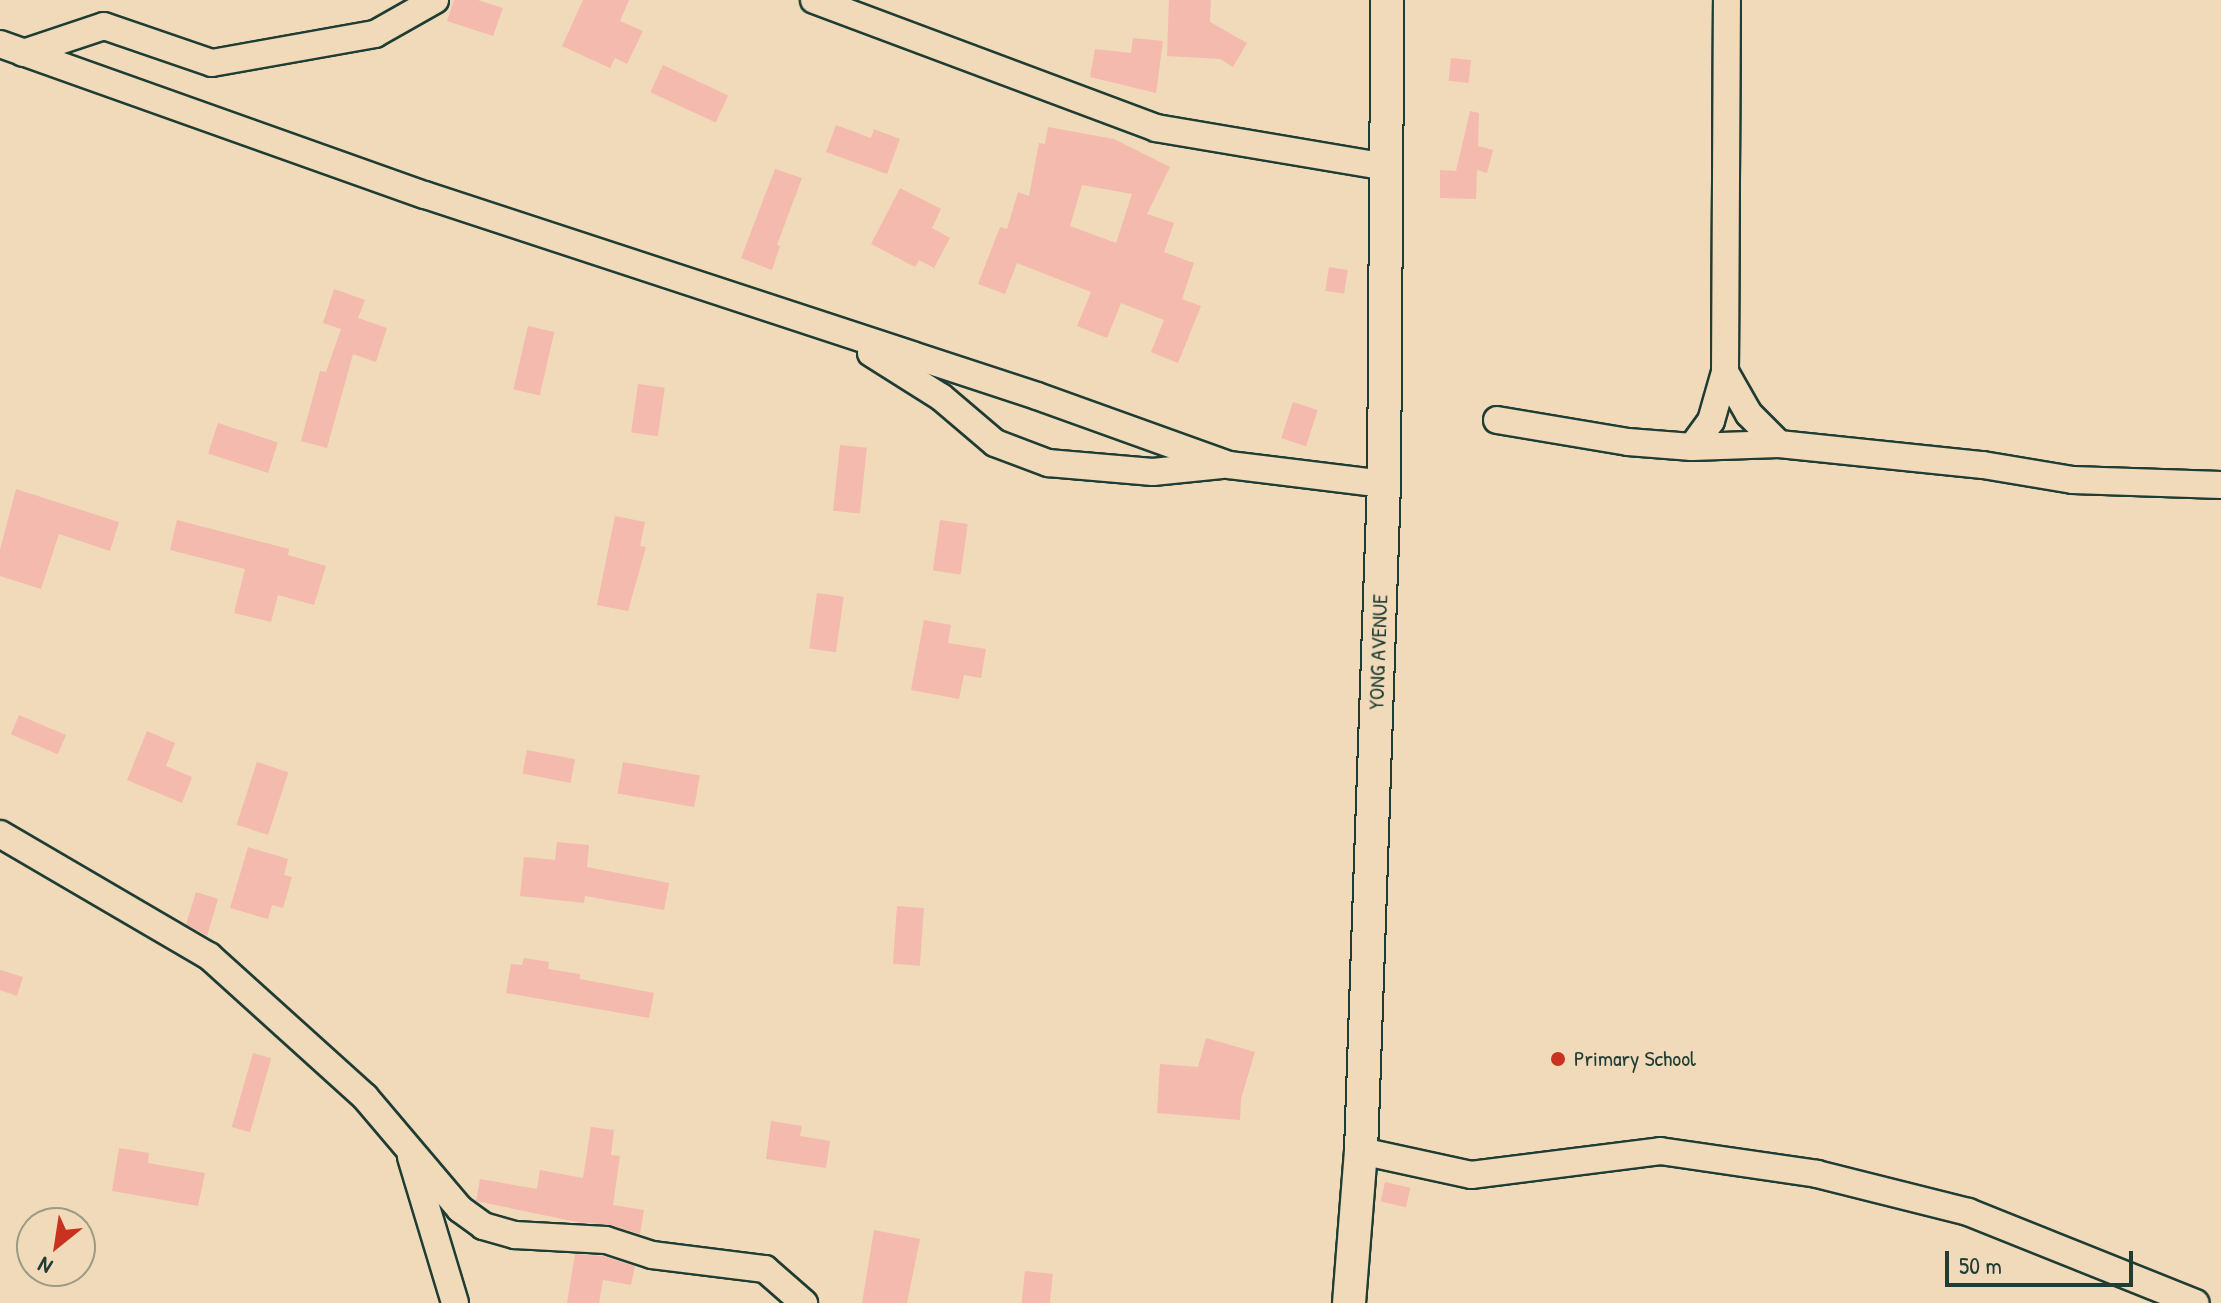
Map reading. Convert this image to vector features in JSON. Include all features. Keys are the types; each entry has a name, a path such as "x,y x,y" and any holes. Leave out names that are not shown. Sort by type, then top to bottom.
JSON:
{"street":[{"path":"12,48 104,26 212,63 375,34 435,0"},
{"path":"814,0 1156,128 1386,167"},
{"path":"869,19 888,0"},
{"name":"YONG AVENUE","path":"1349,1303 1361,1151 1384,484 1387,0"},
{"path":"1692,447 1711,421 1725,372 1727,0"},
{"path":"12,48 425,195 1037,396 1229,465"},
{"path":"840,333 941,397 995,443 1048,463 1153,472 1229,465 1384,484"},
{"path":"1725,372 1749,414 1779,444"},
{"path":"1497,420 1628,442 1692,447 1779,444 1983,465 2073,480 2221,485"},
{"path":"0,834 209,956 365,1097 460,1209 483,1226 515,1235 606,1240 652,1255 765,1269 804,1303"},
{"path":"407,1146 455,1303"},
{"path":"1361,1151 1471,1175 1660,1151 1817,1174 1968,1212 2195,1303"}],"building":[{"path":"454,0 478,0 503,8 493,36 447,21"},
{"path":"583,0 629,0 620,21 643,31 627,64 615,58 610,68 562,46"},
{"path":"1169,0 1211,0 1210,22 1247,43 1233,67 1220,59 1167,56"},
{"path":"1133,38 1163,41 1156,93 1090,77 1095,49 1131,53"},
{"path":"1451,58 1471,60 1468,83 1449,81"},
{"path":"663,65 728,95 716,123 650,92"},
{"path":"1470,111 1479,113 1478,146 1493,150 1487,173 1477,170 1476,199 1440,198 1440,170 1456,171"},
{"path":"836,125 871,138 874,129 900,139 887,174 826,152"},
{"path":"1048,127 1114,139 1170,167 1147,214 1174,223 1164,252 1194,263 1182,299 1201,306 1178,363 1151,352 1164,320 1121,303 1107,338 1077,326 1091,292 1017,263 1005,294 978,284 1000,227 1007,229 1018,192 1029,196 1039,143 1045,144","holes":["1082,185 1132,194 1116,243 1070,226"]},
{"path":"775,169 802,178 777,245 780,246 772,270 741,258"},
{"path":"900,188 941,209 932,228 950,238 934,268 919,260 915,267 871,244"},
{"path":"1329,267 1348,270 1344,294 1325,291"},
{"path":"334,289 365,300 358,318 387,328 376,362 353,354 327,448 301,441 320,371 326,372 341,329 323,323"},
{"path":"528,326 554,332 540,395 513,389"},
{"path":"638,384 665,388 658,436 631,433"},
{"path":"1293,402 1318,410 1306,446 1281,438"},
{"path":"218,423 278,442 268,473 208,453"},
{"path":"840,445 867,448 860,513 833,511"},
{"path":"16,489 119,522 110,551 59,534 41,589 0,576 0,550"},
{"path":"615,516 645,522 640,546 646,547 628,611 597,605"},
{"path":"177,520 289,549 288,555 326,566 314,605 278,595 271,622 234,613 245,569 170,550"},
{"path":"940,520 968,524 961,574 933,571"},
{"path":"817,593 844,597 836,652 809,648"},
{"path":"924,620 951,625 948,643 986,649 981,678 964,675 959,699 911,690"},
{"path":"19,715 66,735 58,754 11,734"},
{"path":"147,731 175,743 166,766 192,777 182,803 127,780"},
{"path":"527,750 575,759 571,783 522,774"},
{"path":"257,762 288,772 268,835 237,825"},
{"path":"623,762 700,776 694,807 617,794"},
{"path":"557,842 589,845 587,867 669,883 664,910 585,896 584,903 520,896 524,857 555,860"},
{"path":"248,847 288,859 284,875 292,877 283,908 272,905 268,919 230,908"},
{"path":"196,892 218,899 207,936 186,924"},
{"path":"897,906 924,908 920,966 893,964"},
{"path":"524,958 549,962 548,969 580,974 580,979 654,993 649,1018 506,993 511,964 522,965"},
{"path":"0,970 23,977 17,996 0,990"},
{"path":"1206,1038 1255,1052 1241,1099 1240,1120 1157,1113 1160,1064 1198,1067"},
{"path":"253,1053 271,1058 250,1132 232,1127"},
{"path":"771,1121 802,1126 800,1136 830,1141 826,1168 766,1159"},
{"path":"591,1127 614,1130 611,1155 620,1156 613,1205 644,1210 640,1234 611,1225 577,1222 476,1201 480,1179 537,1189 540,1170 583,1178"},
{"path":"119,1148 149,1153 148,1163 205,1173 198,1206 112,1191"},
{"path":"1385,1182 1410,1188 1406,1207 1381,1201"},
{"path":"874,1230 920,1239 907,1303 862,1303"},
{"path":"575,1254 603,1256 635,1266 631,1285 603,1280 599,1303 567,1303"},
{"path":"1025,1271 1053,1274 1050,1303 1022,1303"}],"place":[{"name":"Primary School","path":"1558,1059"}]}
